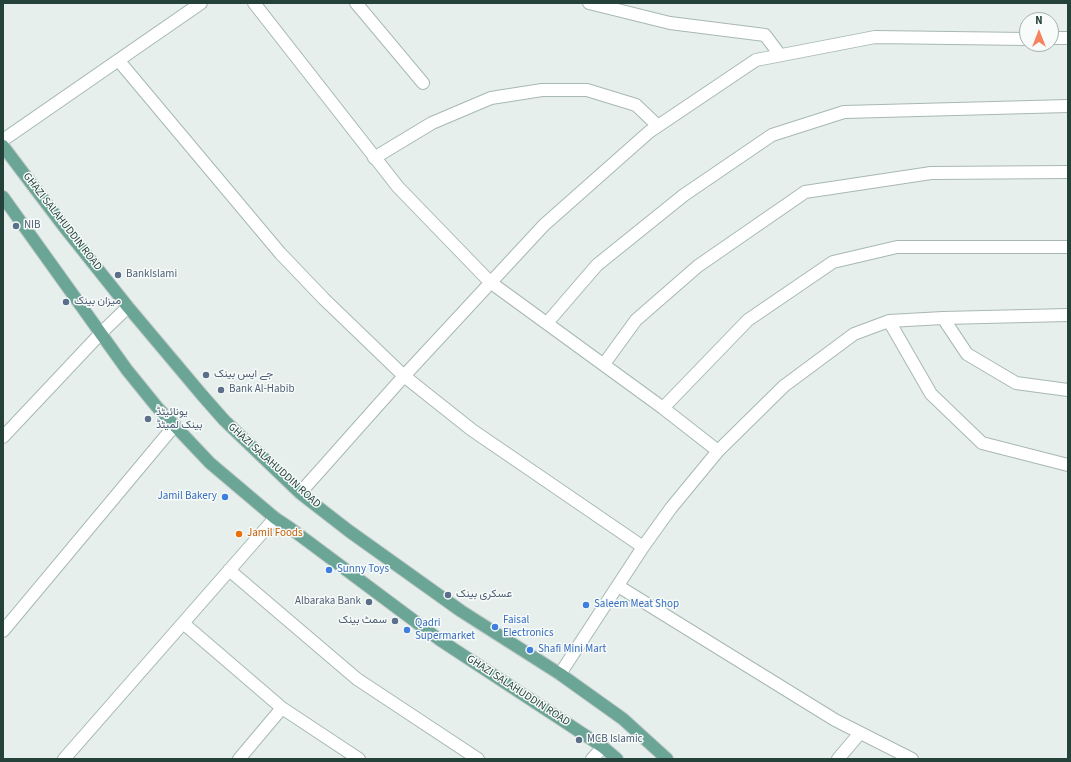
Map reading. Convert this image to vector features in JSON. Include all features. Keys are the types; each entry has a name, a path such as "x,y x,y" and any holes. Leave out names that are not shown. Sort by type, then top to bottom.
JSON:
{"main road":[{"name":"GHAZI SALAHUDDIN ROAD","path":"3,146 65,228 128,307 224,420 300,492 349,531 461,611 560,674 624,719 667,759"},
{"name":"GHAZI SALAHUDDIN ROAD","path":"3,197 127,370 157,407 210,462 275,518 440,640 603,747 618,759"}],"street":[{"path":"3,140 201,3"},
{"path":"254,3 398,187 490,282 604,364 718,451"},
{"path":"356,3 423,83"},
{"path":"589,3 670,23 765,35 780,55"},
{"path":"300,492 544,224 643,137 756,60 875,37 1019,39"},
{"path":"119,61 280,253 324,299 404,376 472,430 643,547"},
{"path":"374,158 432,124 491,98 542,90 587,90 636,105 658,126"},
{"path":"547,323 597,265 684,195 772,135 844,112 1068,106"},
{"path":"604,364 636,320 698,266 805,192 931,173 1068,172"},
{"path":"663,408 748,320 833,262 897,247 1068,247"},
{"path":"5,429 128,307"},
{"path":"560,674 643,547 671,508 718,451 784,386 854,334 889,321 942,318 1068,315"},
{"path":"942,318 967,354 1016,384 1068,390"},
{"path":"889,321 931,394 982,444 1068,465"},
{"path":"3,631 175,425"},
{"path":"64,759 275,518"},
{"path":"229,570 357,679 478,759"},
{"path":"618,586 835,720 912,759"},
{"path":"183,623 282,708 359,759"},
{"path":"238,759 282,708"},
{"path":"838,759 860,733"},
{"path":"592,759 603,747"}],"place":[{"name":"NIB","path":"16,226"},
{"name":"BankIslami","path":"118,275"},
{"name":"میزان بینک","path":"66,302"},
{"name":"جے ایس بینک","path":"206,375"},
{"name":"Bank Al-Habib","path":"221,390"},
{"name":"یونائیٹڈ بینک لمیٹڈ","path":"148,419"},
{"name":"Jamil Bakery","path":"225,497"},
{"name":"Jamil Foods","path":"239,534"},
{"name":"Sunny Toys","path":"329,570"},
{"name":"عسکری بینک","path":"448,595"},
{"name":"Albaraka Bank","path":"369,602"},
{"name":"Saleem Meat Shop","path":"586,605"},
{"name":"سمٹ بینک","path":"395,621"},
{"name":"Faisal Electronics","path":"495,627"},
{"name":"Qadri Supermarket","path":"407,630"},
{"name":"Shafi Mini Mart","path":"530,650"},
{"name":"MCB Islamic","path":"579,740"}]}
